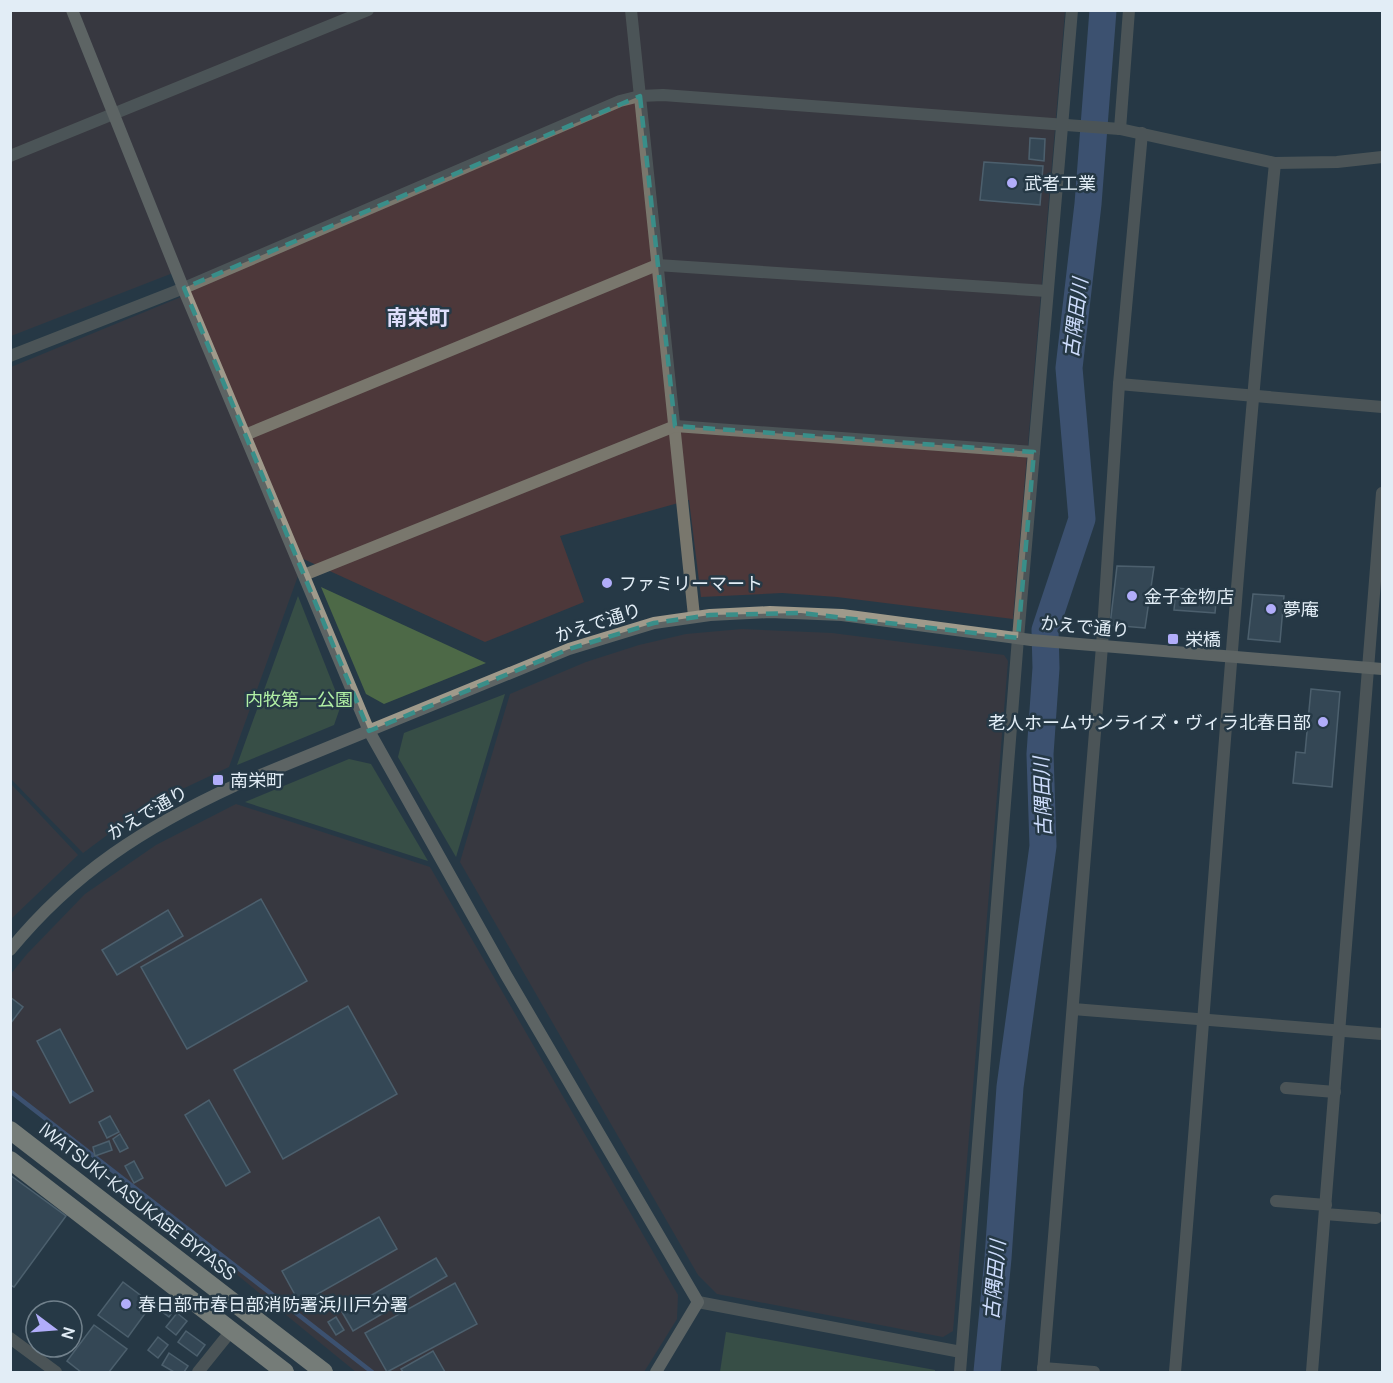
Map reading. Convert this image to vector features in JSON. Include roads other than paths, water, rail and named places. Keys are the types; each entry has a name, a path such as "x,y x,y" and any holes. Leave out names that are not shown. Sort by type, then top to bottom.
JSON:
{"highway":[{"name":"IWATSUKI-KASUKABE BYPASS","path":"10,1130 324,1372"},
{"path":"10,1160 285,1372"}],"street":[{"path":"72,10 183,288 369,731 506,975 698,1302 962,1352"},
{"path":"10,156 368,10"},
{"path":"631,10 694,616"},
{"path":"960,1372 1025,639 1034,452 1072,10"},
{"path":"1120,129 1129,10"},
{"path":"10,356 183,288 620,101 640,96 663,95 1120,129 1275,163 1338,162 1383,157"},
{"path":"1094,1372 1043,1370 1073,1009 1097,646 1142,134"},
{"path":"1175,1372 1205,1019 1252,396 1275,163"},
{"path":"245,435 657,265 1047,291"},
{"path":"1119,384 1383,407"},
{"path":"304,575 675,426 1034,452"},
{"path":"1312,1372 1383,493"},
{"name":"かえで通り","path":"10,950 68,888 120,847 148,829 236,785 569,649 613,634 694,616 770,612 842,615 1025,639 1383,669"},
{"path":"1073,1009 1383,1034"},
{"path":"1286,1088 1335,1092"},
{"path":"1276,1201 1376,1218"},
{"path":"656,1372 698,1302"},
{"path":"198,1372 231,1331"},
{"path":"10,1338 56,1372"}],"waterway":[{"name":"古隅田川","path":"987,1372 1010,1087 1043,846 1040,754 1046,668 1045,630 1082,519 1069,368 1088,204 1103,10"},
{"path":"10,1091 372,1372"}],"place":[{"name":"武者工業","path":"1012,183"},
{"name":"ファミリーマート","path":"607,583"},
{"name":"金子金物店","path":"1132,596"},
{"name":"夢庵","path":"1271,609"},
{"name":"栄橋","path":"1173,639"},
{"name":"老人ホームサンライズ・ヴィラ北春日部","path":"1323,722"},
{"name":"南栄町","path":"218,780"},
{"name":"春日部市春日部消防署浜川戸分署","path":"126,1304"}],"district":[{"name":"南栄町","path":"418,317"}],"park label":[{"name":"内牧第一公園","path":"299,699"}]}
